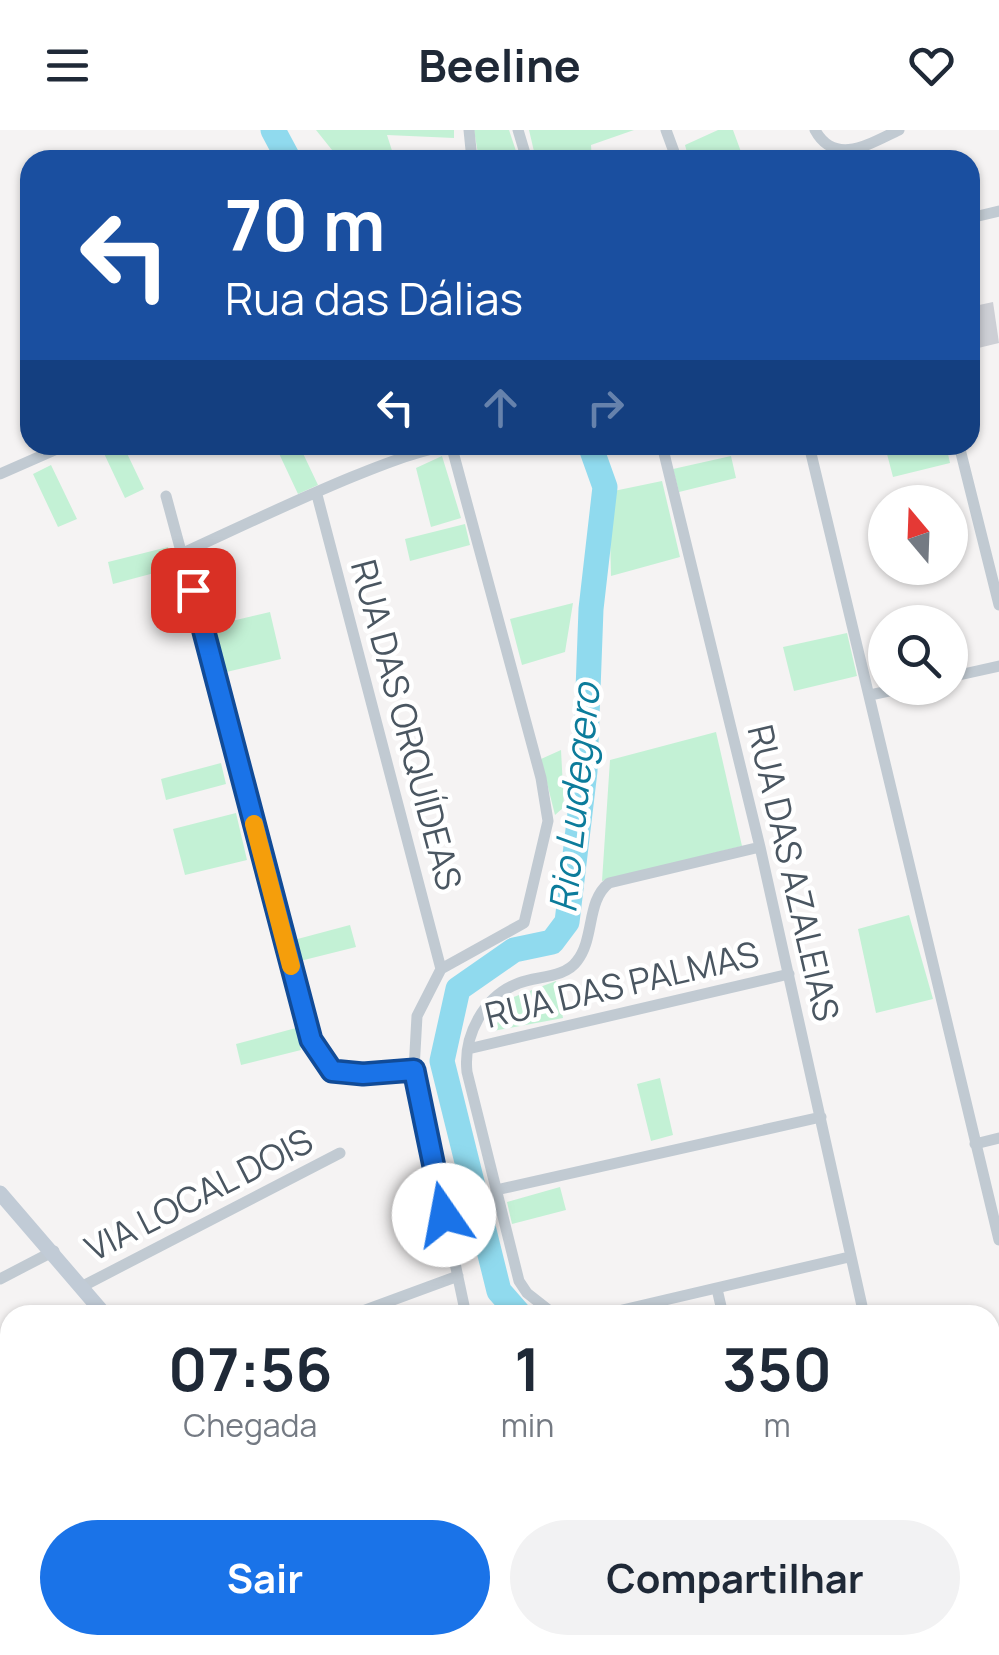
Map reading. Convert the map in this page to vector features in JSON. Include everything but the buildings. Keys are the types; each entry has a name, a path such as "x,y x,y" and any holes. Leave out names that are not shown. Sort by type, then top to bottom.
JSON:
{"main road":[{"path":"0,1193 97,1305"}],"street":[{"path":"816,130 823,142 839,150 865,146 899,130"},
{"path":"0,474 43,455"},
{"path":"183,553 411,455"},
{"path":"454,455 541,778 548,821 524,923 441,969 416,1016 414,1070 464,1305"},
{"name":"RUA DAS AZALEIAS","path":"664,455 760,848 861,1305"},
{"path":"811,455 868,687"},
{"path":"962,455 999,606"},
{"name":"RUA DAS ORQUÍDEAS","path":"318,495 441,969"},
{"path":"166,496 316,1054 324,1065 342,1074 414,1070"},
{"path":"968,673 999,666"},
{"path":"872,705 999,1240"},
{"path":"542,1305 527,1293 519,1280 470,1088 468,1049 476,1021 497,996 516,984 565,971 577,962 604,886 760,848"},
{"name":"RUA DAS PALMAS","path":"468,1049 789,974"},
{"path":"496,1190 821,1117"},
{"path":"976,1144 999,1138"},
{"name":"VIA LOCAL DOIS","path":"83,1286 340,1153"},
{"path":"0,1279 54,1251"},
{"path":"646,1305 849,1257"},
{"path":"379,1305 458,1276"},
{"path":"717,1289 721,1305"}],"green space":[{"path":"316,130 454,130 454,138 387,135 392,150 332,150"},
{"path":"474,130 509,130 516,150 477,150"},
{"path":"529,130 634,130 591,145 591,150 534,150"},
{"path":"718,130 733,130 740,150 686,150 685,145"},
{"path":"105,455 128,455 144,489 125,498"},
{"path":"280,455 304,455 318,485 298,494"},
{"path":"887,455 948,455 950,463 893,477"},
{"path":"442,456 461,518 431,527 416,468"},
{"path":"731,456 736,478 679,492 673,469"},
{"path":"51,465 77,519 58,527 33,474"},
{"path":"662,481 680,557 611,576 609,492"},
{"path":"465,524 470,545 410,561 405,539"},
{"path":"168,547 173,568 113,584 108,562"},
{"path":"573,603 565,652 522,665 510,619"},
{"path":"270,612 281,659 218,674 207,627"},
{"path":"847,633 857,676 794,691 783,647"},
{"path":"716,732 742,846 602,881 610,760"},
{"path":"561,750 564,807 555,815 541,759"},
{"path":"221,763 226,784 166,800 161,779"},
{"path":"236,813 247,860 185,875 173,829"},
{"path":"909,915 933,999 876,1013 858,929"},
{"path":"350,925 356,947 296,962 290,941"},
{"path":"556,981 563,1018 493,1031 511,998"},
{"path":"296,1028 301,1050 241,1065 236,1044"},
{"path":"660,1078 673,1135 651,1141 637,1084"},
{"path":"560,1187 566,1210 512,1224 507,1202"}],"waterway":[{"name":"Rio Ludegero","path":"273,130 284,150"},
{"name":"Rio Ludegero","path":"511,1305 499,1291 442,1061 458,989 514,950 552,942 567,922 585,771 591,609 605,487 594,455"}],"slow traffic":[{"path":"254,824 291,966"}],"route":[{"path":"193,590 316,1054 324,1065 342,1074 414,1070 444,1215"}]}
